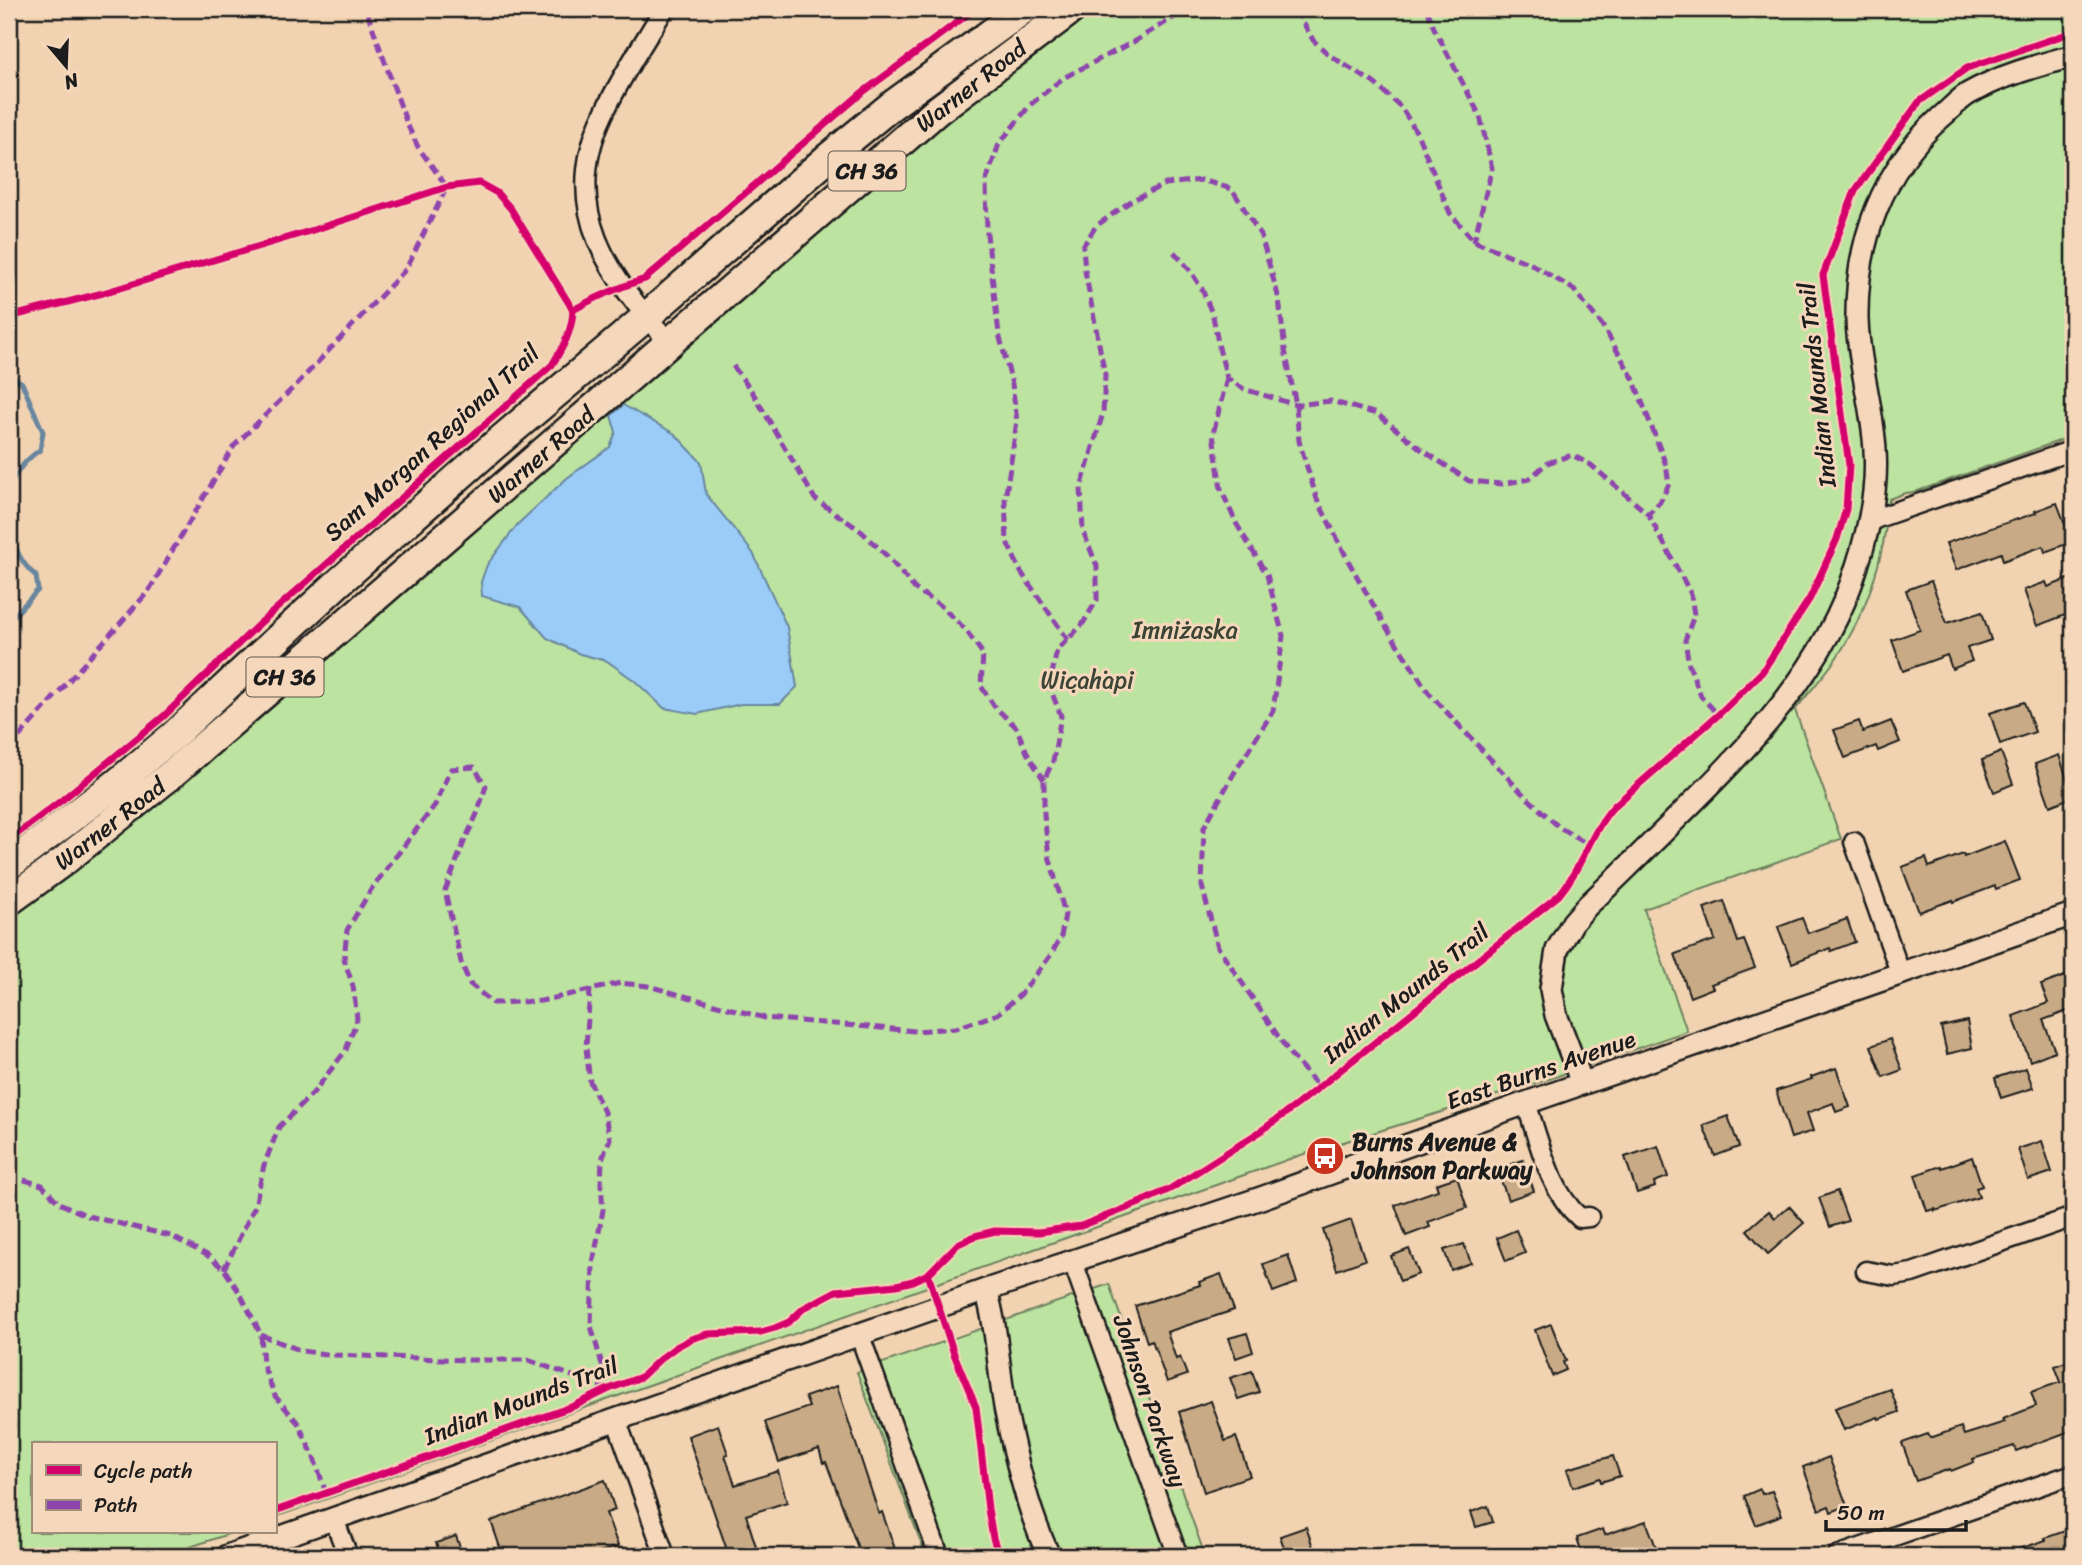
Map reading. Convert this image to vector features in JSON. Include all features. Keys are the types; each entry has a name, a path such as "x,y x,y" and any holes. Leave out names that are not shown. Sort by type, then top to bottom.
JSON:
{"highway":[{"name":"Warner Road","path":"9,865 107,791 173,736 348,574 830,156 891,106 1024,9"},
{"name":"Warner Road","path":"9,901 167,779 938,110 1072,9"}],"street":[{"path":"664,9 602,116 592,144 586,175 586,203 605,260 621,286 670,343"},
{"path":"1582,1083 1556,1014 1551,989 1557,950 1573,922 1588,905 1717,779 1796,686 1824,643 1857,568 1869,521 1876,477 1875,449 1857,320 1858,279 1864,245 1885,190 1905,155 1932,125 1966,94 2040,65 2073,56"},
{"path":"1869,521 2073,450"},
{"path":"1854,842 1901,975"},
{"name":"East Burns Avenue","path":"227,1556 2073,914"},
{"path":"1526,1103 1562,1196 1580,1218 1589,1217"},
{"path":"1866,1271 1894,1276 1912,1273 2073,1217"},
{"name":"Johnson Parkway","path":"1073,1262 1178,1556"},
{"path":"986,1290 993,1315 1006,1411 1039,1535 1049,1556"},
{"path":"860,1336 939,1556"},
{"path":"616,1419 665,1556"},
{"path":"1837,1556 2073,1474"},
{"path":"334,1519 348,1556"}],"green space":[{"name":"Wic̣aḣapi","path":"1093,9 2073,9 2073,436 1889,499 1883,542 1865,605 1833,663 1795,710 1841,839 1644,909 1687,1031 1549,1079 1298,1156 276,1517 276,1442 32,1442 32,1534 228,1534 164,1556 9,1556 9,911 944,118"},
{"path":"1109,1284 1205,1556 926,1556 857,1372"}],"water":[{"path":"558,9 593,9 581,17 569,18"},
{"path":"623,405 675,434 701,462 706,494 753,553 787,627 797,687 780,704 741,704 697,714 664,708 635,681 607,661 580,654 547,638 520,607 482,596 481,582 487,565 518,524 567,478 610,447 616,432 611,416"}],"building":[{"path":"2057,503 2072,542 2045,552 2043,546 2003,561 2001,553 1956,570 1946,543 2036,513 2035,511"},
{"path":"2073,577 2073,612 2037,626 2024,590 2046,582 2048,587"},
{"path":"1931,581 1947,623 1982,612 1991,640 1967,648 1972,661 1952,669 1947,655 1903,671 1892,640 1920,630 1906,590"},
{"path":"2024,702 2035,732 2000,744 1990,713"},
{"path":"1859,721 1863,732 1891,721 1900,742 1878,751 1876,746 1845,758 1834,730"},
{"path":"2001,752 2013,784 1994,792 1982,760"},
{"path":"2059,755 2073,797 2050,806 2035,764"},
{"path":"2005,841 2020,880 1919,912 1902,867 1926,858 1929,867"},
{"path":"1724,901 1738,942 1744,940 1755,968 1711,984 1713,988 1690,997 1675,954 1715,940 1704,908"},
{"path":"1802,918 1808,933 1847,919 1855,942 1831,951 1830,948 1792,963 1778,927"},
{"path":"2073,973 2073,1009 2043,1020 2055,1051 2030,1061 2013,1016 2048,1003 2041,985"},
{"path":"1967,1021 1972,1048 1947,1054 1941,1027"},
{"path":"1890,1039 1902,1070 1883,1077 1871,1046"},
{"path":"1836,1068 1850,1107 1836,1112 1833,1103 1807,1113 1813,1131 1791,1138 1776,1091"},
{"path":"2026,1068 2033,1088 2001,1098 1995,1078"},
{"path":"1728,1116 1739,1147 1715,1156 1703,1125"},
{"path":"2042,1141 2052,1172 2028,1180 2018,1149"},
{"path":"1658,1146 1668,1177 1654,1182 1655,1187 1637,1193 1625,1157"},
{"path":"1972,1157 1982,1186 1976,1188 1979,1197 1927,1211 1915,1175"},
{"path":"1523,1160 1534,1191 1508,1200 1497,1169"},
{"path":"1457,1177 1467,1208 1428,1222 1430,1227 1406,1236 1395,1205 1438,1190 1436,1184"},
{"path":"1837,1191 1848,1221 1830,1227 1819,1198"},
{"path":"1789,1206 1804,1223 1768,1254 1747,1230 1769,1211 1775,1218"},
{"path":"1351,1220 1365,1260 1337,1270 1323,1230"},
{"path":"1516,1230 1525,1253 1506,1261 1497,1238"},
{"path":"1464,1244 1471,1263 1451,1270 1444,1250"},
{"path":"1409,1249 1419,1274 1400,1281 1391,1256"},
{"path":"1288,1255 1297,1283 1273,1292 1263,1264"},
{"path":"1221,1274 1234,1310 1167,1332 1176,1359 1180,1357 1187,1375 1167,1382 1152,1340 1147,1342 1135,1306 1200,1285 1199,1282"},
{"path":"1551,1324 1566,1361 1563,1362 1566,1370 1552,1376 1535,1330"},
{"path":"1247,1333 1253,1352 1236,1358 1229,1338"},
{"path":"2073,1359 2073,1430 2016,1451 2014,1446 1973,1459 1974,1462 1951,1471 1950,1469 1916,1481 1902,1443 1928,1434 1930,1438 1961,1427 1964,1435 2005,1422 2003,1419 2036,1406 2031,1392 2061,1382 2055,1366"},
{"path":"1252,1371 1259,1392 1238,1399 1230,1378"},
{"path":"837,1386 879,1514 882,1512 895,1549 872,1556 861,1556 819,1449 779,1462 765,1422 809,1407 805,1397"},
{"path":"1890,1389 1899,1412 1844,1430 1835,1408"},
{"path":"1211,1401 1225,1441 1236,1437 1250,1476 1204,1492 1179,1412"},
{"path":"718,1425 735,1485 778,1471 787,1502 746,1515 759,1556 729,1556 688,1436"},
{"path":"1613,1456 1620,1476 1601,1482 1600,1478 1573,1487 1567,1469"},
{"path":"1829,1457 1847,1506 1831,1512 1829,1506 1819,1510 1803,1467"},
{"path":"605,1480 615,1510 606,1513 618,1546 599,1553 600,1556 503,1556 491,1521"},
{"path":"1760,1489 1762,1494 1772,1491 1782,1515 1756,1525 1744,1496"},
{"path":"1488,1506 1493,1522 1476,1527 1471,1512"},
{"path":"1646,1521 1656,1547 1629,1556 1583,1556 1577,1538 1603,1529 1605,1535"},
{"path":"1306,1527 1313,1547 1287,1556 1280,1536"},
{"path":"2068,1530 2073,1544 2073,1556 2007,1556 2007,1553"},
{"path":"456,1536 463,1556 441,1556 436,1543"}],"waterway":[{"path":"9,375 22,383 43,432 40,450 22,466 9,487"},
{"path":"9,522 18,552 25,565 36,576 38,590 9,621"}],"marked path":[{"path":"9,748 148,592 234,446 406,269 447,187 418,147 407,124 366,9"},
{"path":"1068,640 1021,572 1007,542 1005,500 1017,421 1012,384 999,334 987,234 986,181 999,144 1030,105 1063,78 1133,42 1188,9"},
{"path":"1299,9 1300,17 1313,40 1329,55 1374,83 1401,107 1417,133 1450,213 1474,241 1531,264 1573,289 1602,325 1633,378 1666,465 1669,484 1660,502 1648,514"},
{"path":"1427,9 1434,28 1480,116 1492,168 1474,241"},
{"path":"224,1269 255,1206 264,1165 279,1127 313,1093 346,1050 357,1019 353,986 344,959 347,930 372,888 435,805 451,769 474,767 486,786 445,891 461,962 470,984 493,1003 541,1001 621,983 648,986 765,1018 915,1031 956,1028 998,1014 1021,994 1061,937 1065,914 1049,856 1044,815 1044,780 1053,761 1061,716 1050,688 1053,669 1057,650 1082,625 1097,600 1097,566 1083,531 1081,488 1103,413 1105,375 1085,271 1083,246 1096,226 1131,201 1165,184 1202,180 1232,189 1261,236 1279,299 1299,441 1317,499 1350,564 1428,692 1522,793 1560,828 1589,845"},
{"path":"1174,252 1202,289 1213,316 1227,378 1244,389 1296,405 1331,401 1377,414 1421,449 1469,481 1502,484 1529,479 1547,463 1572,455 1591,465 1648,514 1691,594 1694,615 1685,640 1689,665 1701,696 1718,715"},
{"path":"733,366 753,393 815,499 861,531 915,589 940,605 965,629 983,654 981,686 994,706 1016,727 1029,757 1044,780"},
{"path":"1227,378 1213,434 1221,489 1236,523 1267,575 1283,636 1273,711 1204,827 1202,886 1218,947 1290,1054 1319,1087"},
{"path":"590,989 586,1048 590,1082 604,1112 610,1139 602,1159 603,1210 593,1263 591,1326 609,1389"},
{"path":"9,1180 21,1179 42,1185 59,1203 88,1216 171,1236 207,1255 224,1269 241,1295 261,1335 263,1365 275,1396 298,1423 326,1493"},
{"path":"261,1335 302,1351 334,1355 528,1360 609,1389"}],"cycle path":[{"path":"573,310 645,279 863,92 975,9"},
{"name":"Indian Mounds Trail","path":"276,1511 574,1406 641,1377 660,1359 691,1339 707,1334 761,1332 789,1322 804,1308 836,1291 913,1281 928,1274 958,1244 975,1236 995,1231 1039,1232 1081,1226 1170,1189 1298,1104 1559,895 1613,807 1718,715 1762,672 1810,598 1837,539 1846,509 1849,465 1823,275 1855,191 1919,102 1967,68 2073,32"},
{"path":"9,317 103,293 447,187 479,183 497,193 511,209 573,310"},
{"name":"Sam Morgan Regional Trail","path":"9,840 164,716 259,624 552,365 569,332 573,310"},
{"path":"928,1274 954,1354 976,1407 988,1509 999,1556"}],"place":[{"name":"Burns Avenue & Johnson Parkway","path":"1325,1156"}],"park label":[{"name":"Imniżaska","path":"1185,630"}]}
